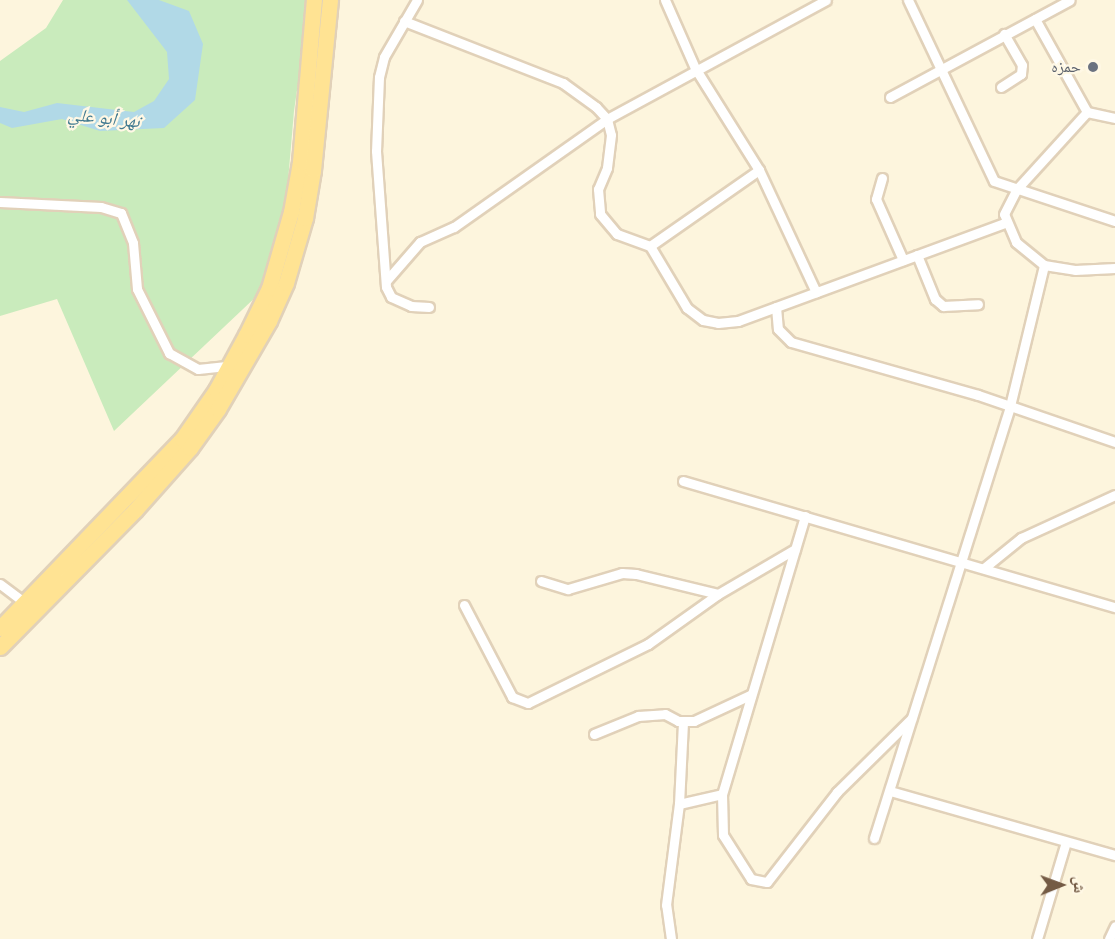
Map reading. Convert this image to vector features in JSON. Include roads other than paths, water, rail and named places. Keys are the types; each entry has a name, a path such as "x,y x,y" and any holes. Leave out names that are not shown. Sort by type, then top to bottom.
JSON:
{"main road":[{"path":"0,646 162,482 224,388 286,284 304,218 311,121 314,0"},
{"path":"0,628 155,470 224,388 229,366 269,288 284,246 311,121 330,0"}],"street":[{"path":"417,0 384,57 376,100 386,281 391,297 411,306 429,307"},
{"path":"665,0 695,68 759,170 816,292"},
{"path":"386,281 420,242 454,227 607,119 695,68 826,0"},
{"path":"908,0 988,174 1004,187 1115,221"},
{"path":"890,97 938,68 1070,0"},
{"path":"1035,19 1087,112 1115,118"},
{"path":"404,21 563,83 589,100 607,119 611,148 598,189 600,214 617,234 650,246 687,308 697,317 718,323 738,321 1005,222"},
{"path":"1001,87 1021,74 1022,65 1004,34"},
{"path":"1087,112 1016,190 1004,214 1005,222 1016,242 1044,265 1075,270 1115,268"},
{"path":"650,246 759,170"},
{"path":"882,178 876,199 903,260"},
{"path":"0,202 101,207 121,213 134,243 137,289 169,353 198,369 229,366"},
{"path":"917,255 935,299 943,306 978,304"},
{"path":"874,838 1010,406 1044,265"},
{"path":"776,307 778,329 791,342 1010,406 1115,442"},
{"path":"683,481 1115,607"},
{"path":"984,568 1021,538 1115,495"},
{"path":"805,516 722,794 723,835 751,879 767,882 837,792 914,715"},
{"path":"464,605 512,697 528,703 648,644 718,594 795,549"},
{"path":"541,581 568,589 622,573 636,574 718,594"},
{"path":"0,584 25,603"},
{"path":"594,734 638,716 664,714 683,722 694,721 750,695"},
{"path":"670,939 666,905 679,804 683,722"},
{"path":"890,791 1115,855"},
{"path":"679,804 722,794"},
{"path":"1037,939 1066,842"},
{"path":"1109,939 1115,926"}],"water":[{"name":"نهر أبو علي","path":"127,0 159,0 189,11 203,44 195,100 164,128 100,131 62,119 12,128 0,123 0,107 24,112 57,103 134,112 154,101 169,79 167,52"}],"place":[{"name":"حمزه","path":"1093,67"}]}
